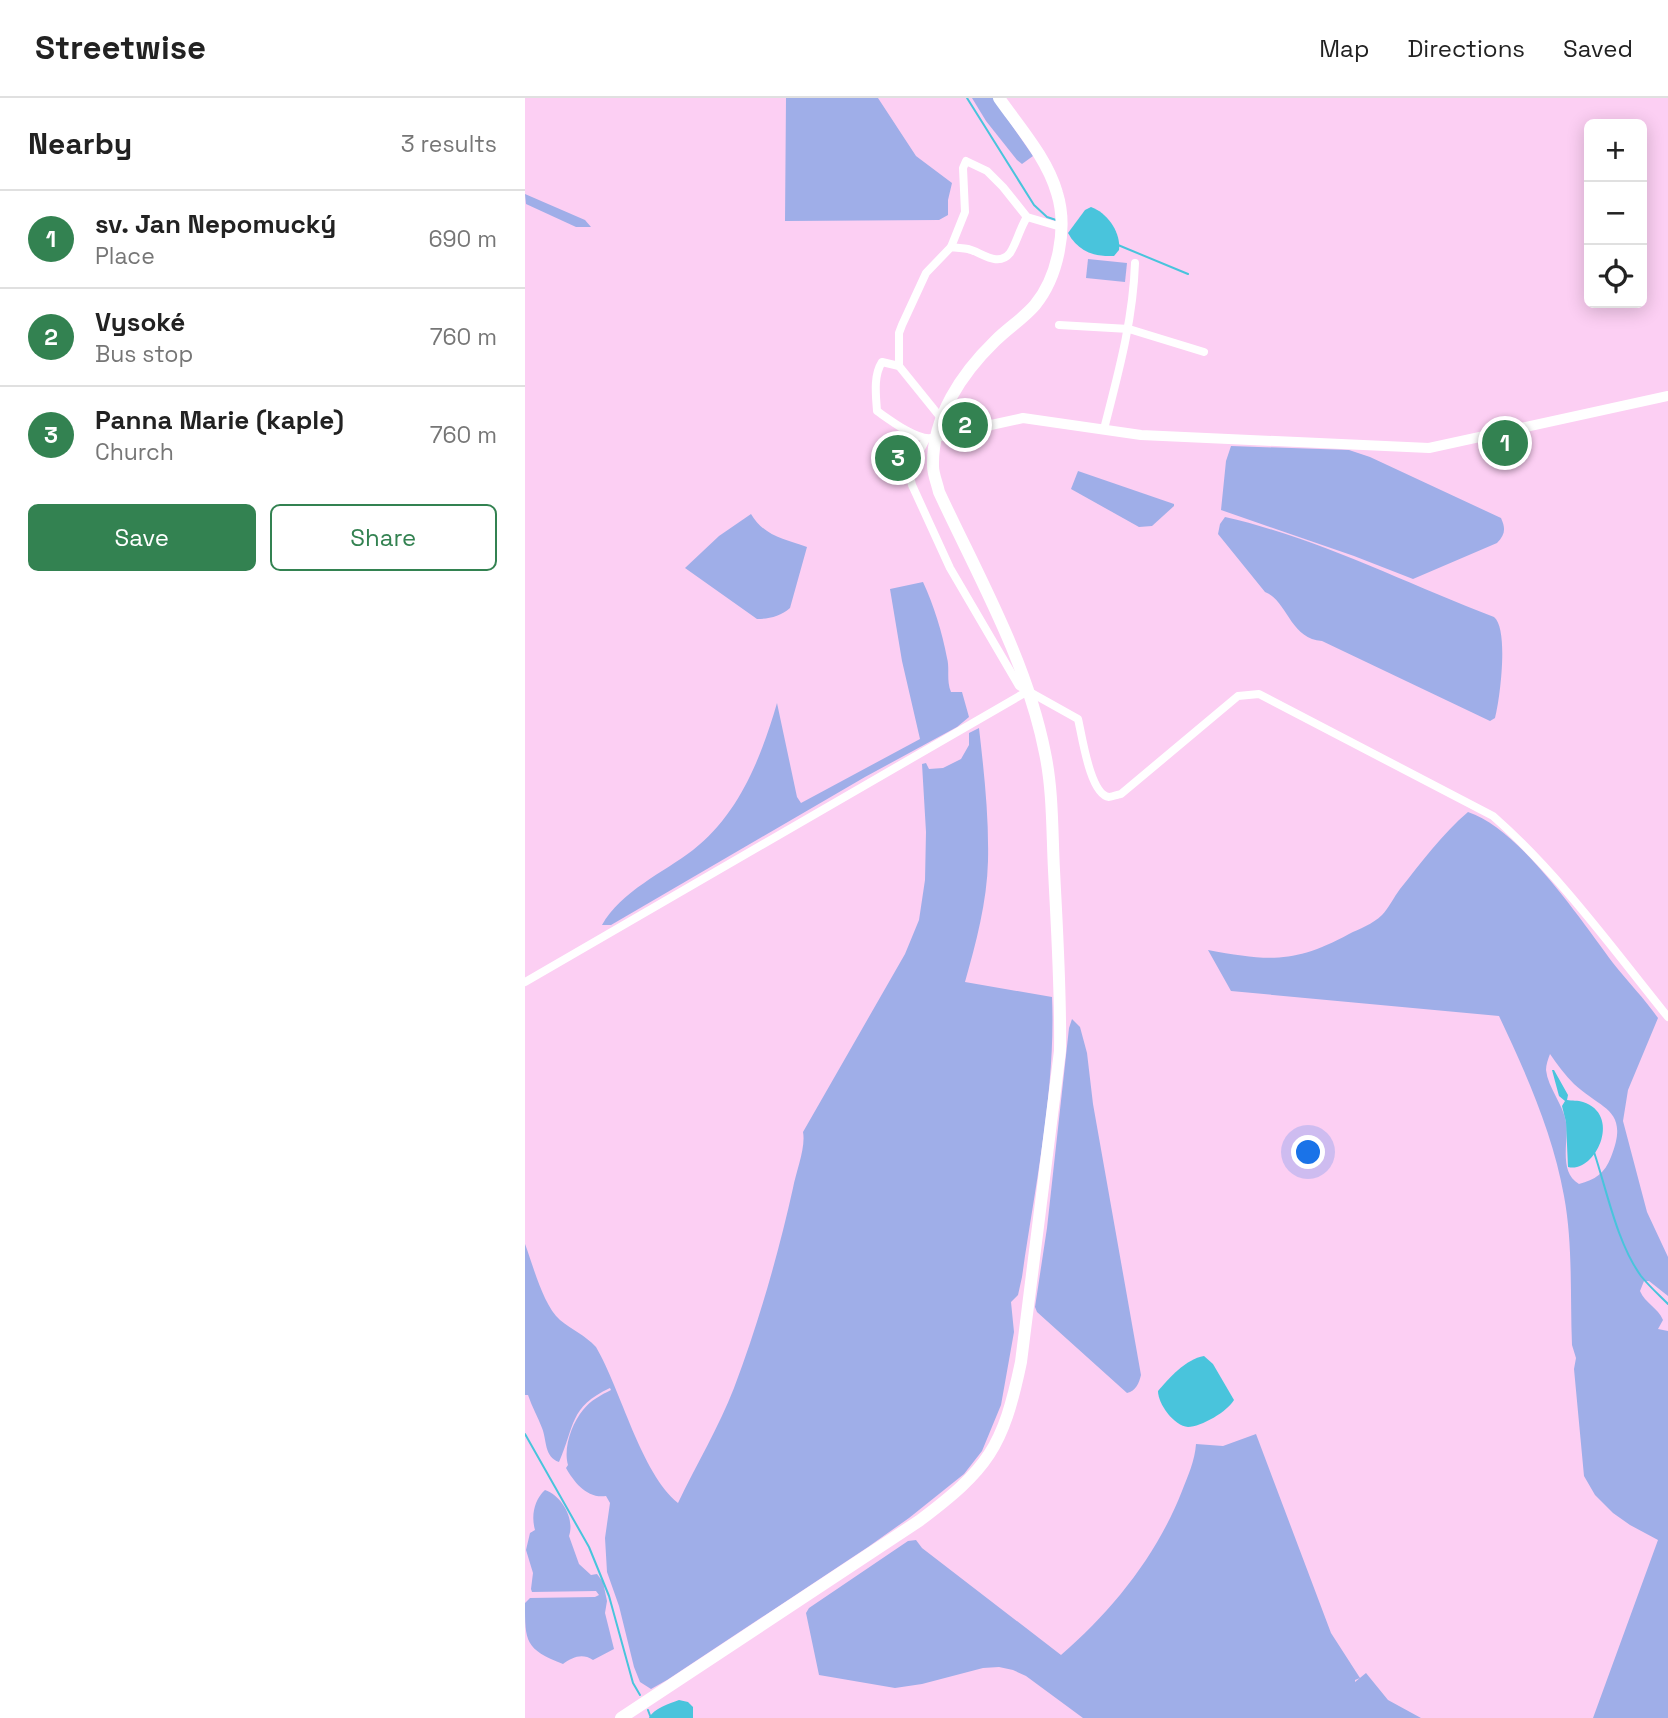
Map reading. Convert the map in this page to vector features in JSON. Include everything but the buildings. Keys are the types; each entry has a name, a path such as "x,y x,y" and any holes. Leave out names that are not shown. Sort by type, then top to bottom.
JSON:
{"main road":[{"path":"621,1718 908,1528 947,1500 974,1476 989,1457 1004,1428 1021,1362 1060,1051 1061,1005 1050,795 1046,754 1028,691 1007,637 939,492 933,468 931,438 964,374 1035,304 1054,268 1061,228 1061,210 1053,181 1039,155 999,98"}],"street":[{"path":"899,366 899,333 912,300 926,273 951,247 965,212 963,168 966,161 987,170 1027,217 1061,228"},
{"path":"951,247 971,250 993,260 1003,258 1010,253 1019,229 1027,217"},
{"path":"1104,429 1129,329 1134,298 1135,263"},
{"path":"1059,325 1129,329 1204,352"},
{"path":"941,418 899,366 882,362 876,387 877,411 913,435 931,438 1023,418 1141,435 1429,448 1668,396"},
{"path":"931,438 909,471 912,485 950,568 976,608 1019,686 1079,719 1093,780 1100,793 1109,797 1121,794 1238,696 1259,694 1493,816 1517,837 1553,876 1668,1017"},
{"path":"525,982 1028,691"}],"shaded area":[{"path":"786,98 878,98 916,156 952,183 948,215 939,220 785,221"},
{"path":"972,98 993,98 1033,156 1022,164 1017,160 986,121"},
{"path":"525,194 585,220 591,227 576,227 526,204"},
{"path":"1091,207 1103,214 1116,231 1119,250 1114,256 1087,252 1076,244 1068,233 1085,210"},
{"path":"1088,259 1127,263 1125,282 1086,278"},
{"path":"1231,446 1349,450 1370,457 1501,518 1503,534 1497,543 1413,579 1221,510 1226,461"},
{"path":"1078,471 1174,506 1152,526 1139,527 1071,489"},
{"path":"751,514 768,532 807,547 790,608 779,615 757,619 685,568 719,536"},
{"path":"1225,517 1328,549 1494,617 1499,624 1502,649 1501,681 1495,718 1490,721 1303,634 1218,534"},
{"path":"923,582 943,639 951,692 962,692 969,717 957,727 865,777 611,925 602,925 631,892 693,850 723,820 756,764 777,703 797,797 801,803 920,739 902,661 890,589"},
{"path":"979,728 987,811 987,876 980,922 965,982 1052,997 1048,1102 1022,1277 1018,1295 1011,1302 1014,1332 1001,1405 982,1451 964,1474 868,1547 651,1689 640,1682 634,1667 619,1606 607,1572 605,1538 610,1503 606,1496 587,1492 566,1468 569,1436 575,1422 589,1403 611,1390 610,1388 597,1395 580,1410 571,1428 559,1462 554,1460 548,1452 542,1428 528,1395 525,1395 525,1244 548,1305 560,1320 596,1347 642,1452 665,1489 678,1503 728,1403 751,1339 781,1239 802,1152 803,1132 905,954 919,920 925,880 926,832 922,764 926,763 929,769 943,768 961,759 969,745 969,733"},
{"path":"1468,812 1488,821 1528,855 1658,1018 1628,1090 1623,1121 1647,1212 1668,1257 1668,1296 1649,1281 1644,1281 1640,1291 1663,1320 1658,1329 1668,1331 1668,1718 1593,1718 1658,1540 1613,1513 1595,1495 1584,1476 1574,1369 1576,1358 1572,1345 1570,1251 1564,1196 1546,1127 1499,1016 1231,991 1208,950 1264,958 1296,955 1330,944 1366,926 1384,912 1424,859","holes":["1550,1054 1574,1084 1610,1112 1615,1120 1616,1141 1606,1167 1595,1178 1579,1184 1573,1179 1566,1164 1566,1122 1547,1077 1546,1068"]},
{"path":"1072,1019 1080,1027 1087,1053 1093,1104 1141,1375 1135,1389 1127,1393 1037,1312 1035,1307"},
{"path":"1552,1070 1568,1095 1567,1100 1583,1102 1595,1109 1601,1119 1601,1142 1587,1162 1578,1167 1568,1167 1566,1122 1562,1106 1565,1101 1559,1096"},
{"path":"1204,1356 1213,1364 1234,1400 1226,1409 1207,1421 1183,1426 1168,1414 1158,1391 1184,1365"},
{"path":"1256,1434 1331,1633 1360,1678 1366,1673 1388,1700 1421,1718 1083,1718 1026,1676 999,1667 983,1668 895,1688 819,1675 806,1613 809,1608 908,1541 916,1540 922,1548 1061,1655 1116,1600 1146,1559 1172,1515 1193,1462 1196,1444 1223,1446"},
{"path":"545,1490 557,1497 566,1509 570,1522 569,1536 579,1564 591,1575 597,1574 603,1582 607,1601 605,1613 614,1649 593,1660 578,1657 563,1664 541,1654 530,1643 527,1635 525,1603 530,1598 599,1595 596,1591 532,1592 533,1573 526,1550 530,1533 535,1530 533,1519 536,1503"},
{"path":"679,1700 688,1702 693,1707 693,1718 649,1718 658,1709"}],"waterway":[{"path":"967,98 1034,205 1047,217 1056,220"},
{"path":"1118,245 1188,274"},
{"path":"1594,1152 1625,1248 1641,1276 1668,1304"},
{"path":"525,1434 589,1547 609,1596 633,1683 640,1695"},
{"path":"648,1710 651,1718"}],"place":[{"name":"Vysoké","path":"965,425"},
{"name":"sv. Jan Nepomucký","path":"1505,443"},
{"name":"Panna Marie (kaple)","path":"898,458"}]}
